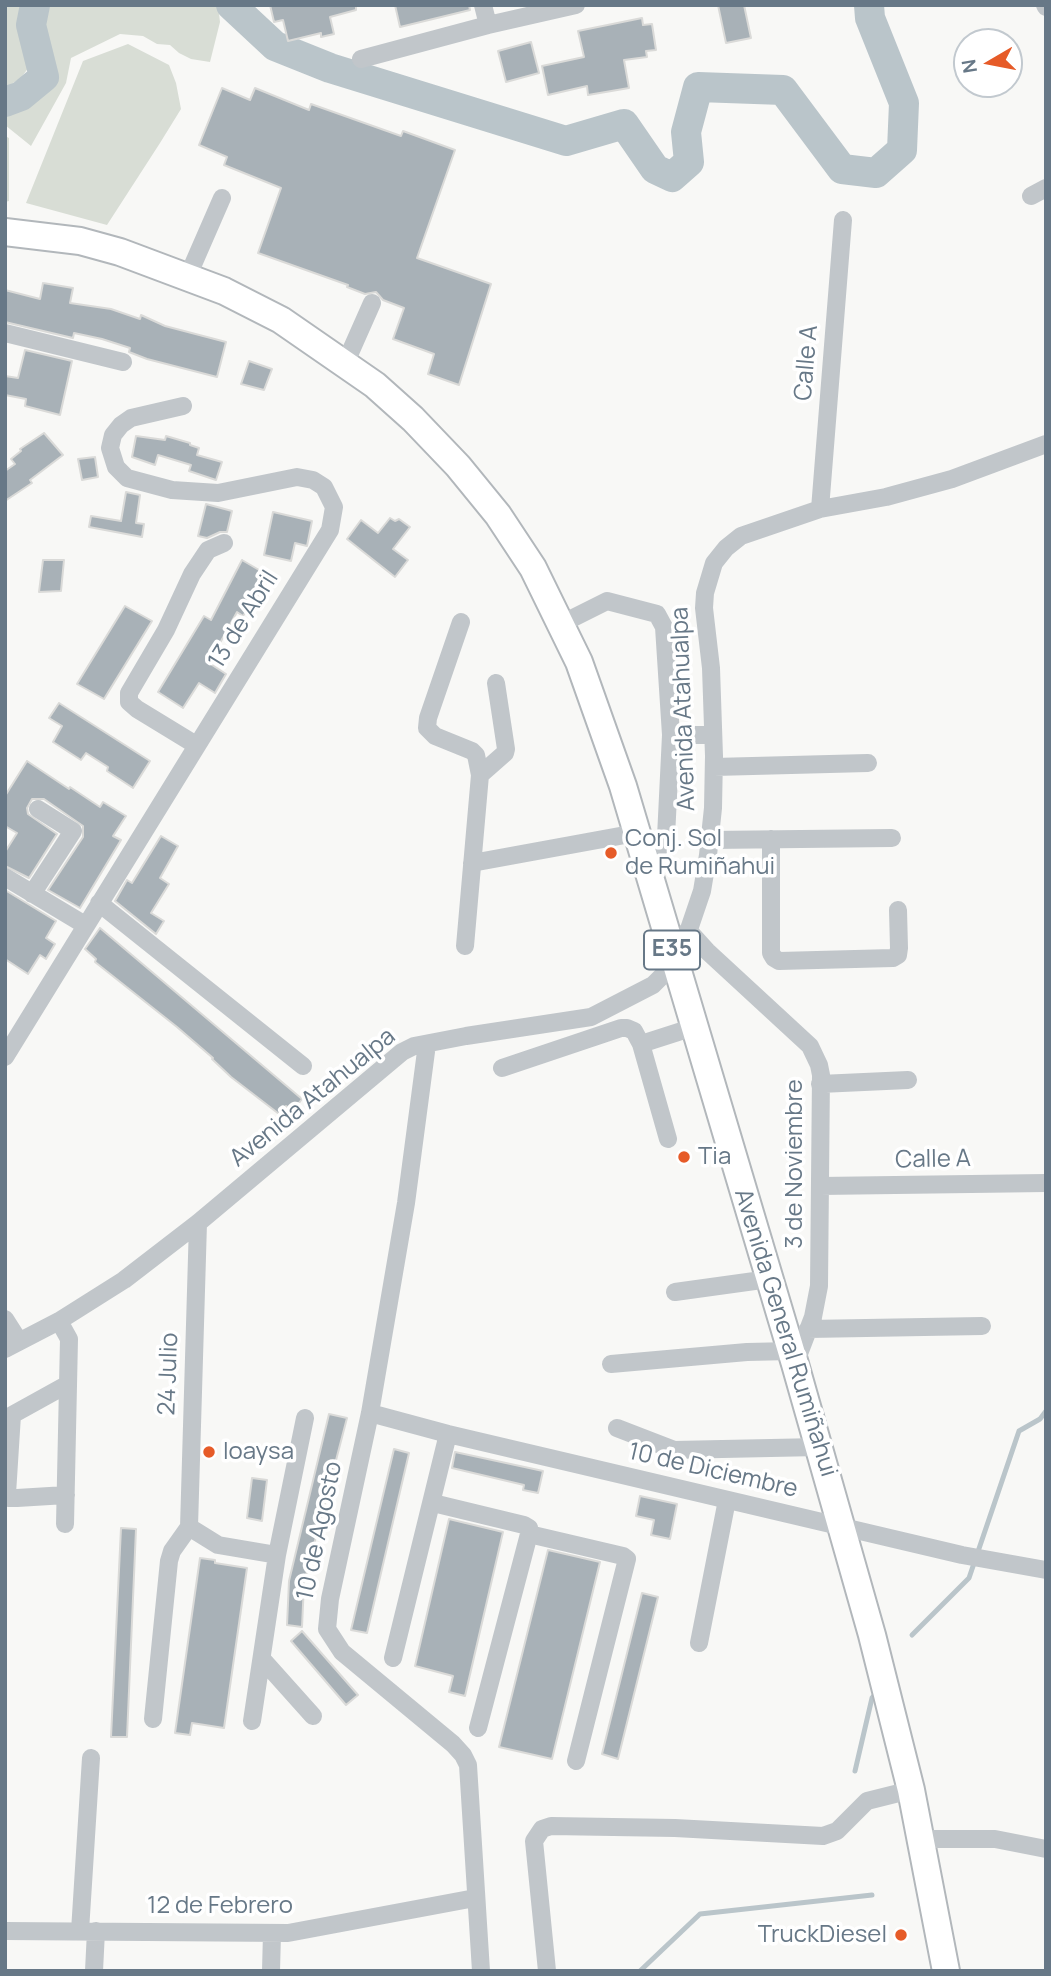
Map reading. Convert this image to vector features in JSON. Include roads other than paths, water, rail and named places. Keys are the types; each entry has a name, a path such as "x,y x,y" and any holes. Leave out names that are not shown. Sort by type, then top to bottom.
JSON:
{"highway":[{"name":"Avenida General Rumiñahui","path":"5,232 80,241 120,252 224,291 281,320 375,385 413,419 458,466 498,515 533,568 561,624 595,704 647,862 793,1357 872,1635 911,1790 946,1971"}],"street":[{"path":"483,5 488,25"},
{"path":"361,59 576,5"},
{"path":"188,276 222,198"},
{"name":"Calle A","path":"820,509 843,220"},
{"path":"345,364 372,303"},
{"path":"5,333 123,362"},
{"name":"13 de Abril","path":"5,1057 330,530 334,507 324,487 313,480 297,477 218,493 172,490 127,478 116,467 110,448 113,435 131,418 183,406"},
{"name":"Avenida Atahualpa","path":"12,1345 59,1321 124,1280 198,1223 402,1052 414,1046 591,1017 653,985 666,972 685,941 702,891 710,840 714,767 711,668 704,608 705,593 714,563 726,548 741,536 820,509 886,497 952,479 1046,444"},
{"path":"196,745 136,709 129,702 129,693 166,630 191,574 208,550 224,543"},
{"path":"561,624 607,601 657,614 664,627 671,736 666,837 647,862"},
{"path":"461,622 428,718 427,728 435,736 476,754 480,775 465,946"},
{"path":"480,775 505,753 506,749 496,683"},
{"path":"671,736 713,735"},
{"path":"714,767 868,763"},
{"path":"32,894 73,831 38,809"},
{"path":"472,863 636,832"},
{"path":"710,840 892,838"},
{"path":"771,839 771,953 779,961 893,958 898,955 899,948 898,910"},
{"path":"5,877 85,925"},
{"path":"99,903 303,1066"},
{"name":"3 de Noviembre","path":"688,930 707,951 810,1046 818,1065 819,1286 808,1329 793,1357"},
{"path":"641,1044 694,1027"},
{"path":"502,1068 621,1028 634,1031 641,1044 668,1139"},
{"name":"10 de Agosto","path":"427,1044 406,1203 370,1413 330,1599 327,1629 332,1641 342,1652 463,1755 468,1765 481,1971"},
{"path":"820,1084 908,1080"},
{"name":"Calle A","path":"820,1186 1046,1183"},
{"name":"24 Julio","path":"189,1527 198,1223"},
{"path":"675,1292 769,1279"},
{"path":"5,1319 12,1345"},
{"path":"59,1321 69,1339 65,1524"},
{"path":"808,1329 982,1326"},
{"path":"611,1364 747,1352 793,1357"},
{"path":"66,1495 10,1498 7,1494 12,1415 68,1384"},
{"name":"10 de Diciembre","path":"370,1413 448,1434 962,1555 1046,1570"},
{"path":"252,1721 277,1556 305,1418"},
{"path":"617,1428 674,1450 819,1447"},
{"path":"393,1658 448,1434"},
{"path":"699,1643 727,1500"},
{"path":"433,1503 529,1528 478,1728"},
{"path":"153,1719 169,1562 172,1551 189,1527 218,1545 277,1556"},
{"path":"529,1534 627,1559 576,1761"},
{"path":"262,1659 313,1716"},
{"path":"91,1758 88,1931 94,1971"},
{"path":"547,1971 534,1841 542,1829 551,1826 675,1828 824,1836 837,1830 867,1801 911,1790"},
{"path":"921,1839 995,1839 1046,1849"},
{"name":"12 de Febrero","path":"5,1931 288,1933 475,1898"},
{"path":"271,1971 272,1933"}],"waterway":[{"path":"5,102 21,96 44,77 31,25 35,5"},
{"path":"231,5 275,46 330,68 566,141 624,124 655,169 672,177 689,162 686,132 698,87 783,90 842,169 876,173 902,150 904,103 870,18 869,5"},
{"path":"912,1635 969,1578 1019,1431 1040,1419 1046,1411"},
{"path":"855,1771 872,1698 878,1691"},
{"path":"640,1971 700,1914 872,1895"}],"place":[{"name":"Conj. Sol de Rumiñahui","path":"611,853"},
{"name":"Tia","path":"684,1157"},
{"name":"loaysa","path":"209,1452"},
{"name":"TruckDiesel","path":"901,1935"}]}
